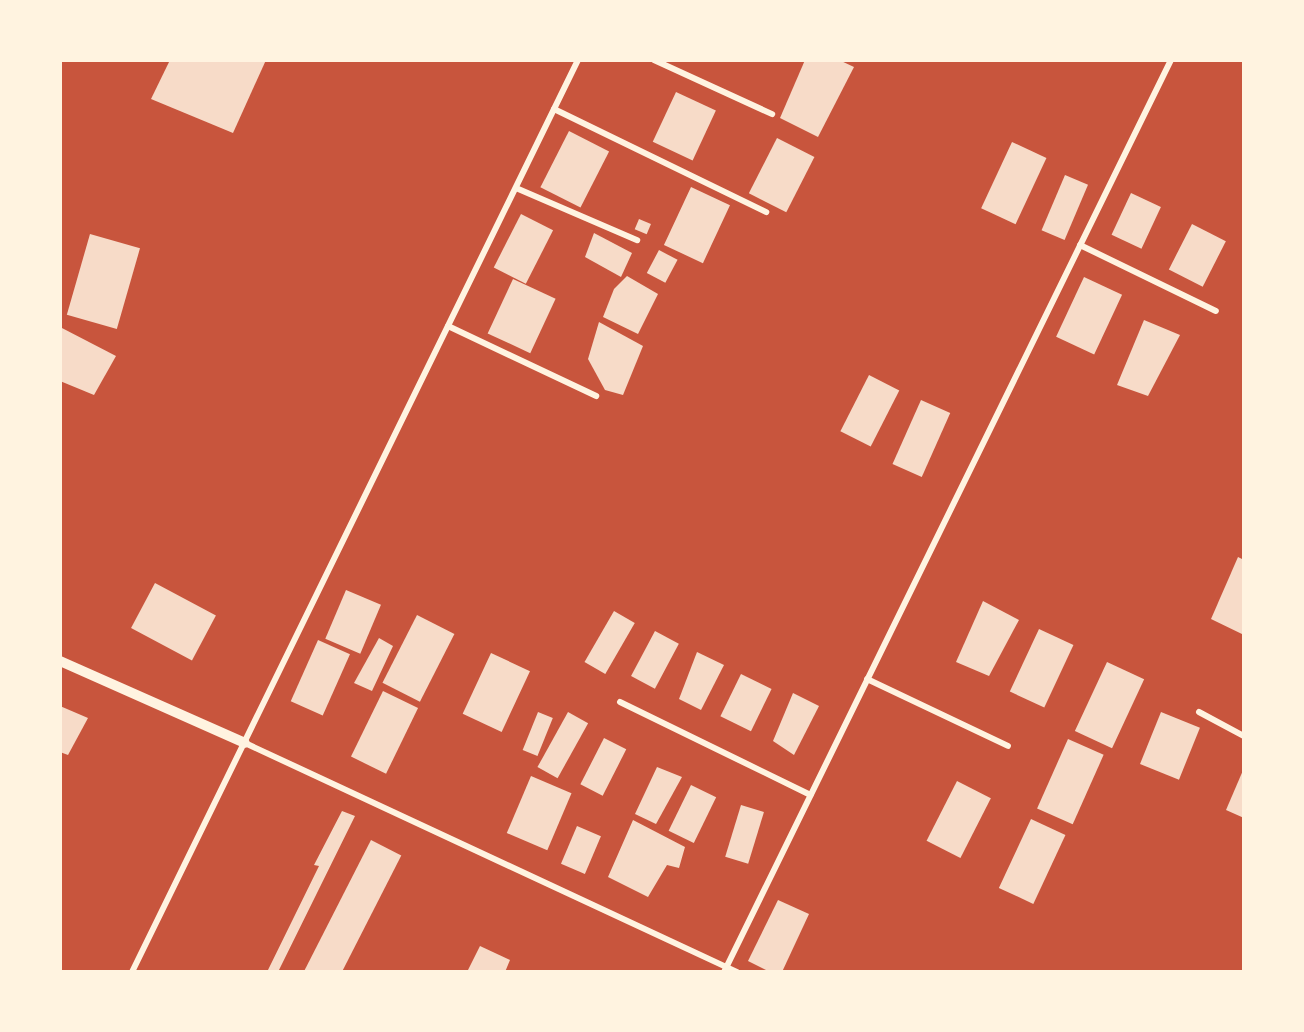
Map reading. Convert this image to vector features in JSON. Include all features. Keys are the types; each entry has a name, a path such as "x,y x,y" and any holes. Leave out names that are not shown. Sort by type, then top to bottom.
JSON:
{"street":[{"path":"132,972 578,60"},
{"path":"654,60 772,114"},
{"path":"725,969 1171,60"},
{"path":"554,109 766,212"},
{"path":"516,188 637,240"},
{"path":"1080,245 1216,311"},
{"path":"448,326 596,396"},
{"path":"60,661 245,742 725,969 737,972"},
{"path":"867,679 1008,746"},
{"path":"620,702 811,795"},
{"path":"1199,712 1244,736"}],"building":[{"path":"170,60 266,60 233,133 151,99"},
{"path":"805,60 839,60 854,67 818,137 780,118"},
{"path":"676,92 716,111 693,160 653,142"},
{"path":"569,131 609,151 580,208 540,187"},
{"path":"777,138 814,157 786,212 749,193"},
{"path":"1012,142 1046,158 1016,224 981,208"},
{"path":"1065,175 1088,185 1065,240 1042,230"},
{"path":"691,187 730,205 703,263 664,245"},
{"path":"1131,193 1161,207 1141,249 1112,235"},
{"path":"521,214 553,230 526,284 494,267"},
{"path":"639,219 651,224 647,234 635,229"},
{"path":"1192,224 1226,241 1203,287 1169,269"},
{"path":"594,233 632,253 621,277 585,257"},
{"path":"90,234 140,248 117,329 67,315"},
{"path":"659,250 678,260 665,283 647,273"},
{"path":"627,276 658,294 638,334 603,317 614,289"},
{"path":"1084,277 1122,295 1094,355 1056,337"},
{"path":"513,279 556,299 530,353 488,333"},
{"path":"1144,320 1180,335 1148,396 1117,385"},
{"path":"599,322 643,346 623,395 605,390 588,359"},
{"path":"60,327 116,356 94,395 60,381"},
{"path":"869,375 899,390 871,447 840,431"},
{"path":"921,400 950,413 922,477 893,464"},
{"path":"1238,557 1244,560 1244,635 1211,619"},
{"path":"155,583 216,615 192,660 131,628"},
{"path":"346,590 381,605 360,654 325,639"},
{"path":"983,601 1019,620 989,676 956,662"},
{"path":"614,611 635,623 605,674 584,662"},
{"path":"417,615 454,634 420,702 382,683"},
{"path":"1039,629 1073,645 1044,708 1010,692"},
{"path":"655,631 679,644 655,689 631,676"},
{"path":"379,638 393,646 372,691 354,683"},
{"path":"318,640 350,654 323,715 291,701"},
{"path":"697,652 724,665 701,710 679,699"},
{"path":"491,653 530,671 502,732 463,714"},
{"path":"1107,662 1144,679 1112,748 1075,731"},
{"path":"741,674 772,689 751,731 720,716"},
{"path":"383,691 418,708 386,774 351,757"},
{"path":"793,693 819,706 794,755 773,741"},
{"path":"60,706 88,718 68,755 60,752"},
{"path":"538,712 553,718 537,756 523,750"},
{"path":"568,712 588,723 558,778 537,767"},
{"path":"1161,712 1200,728 1179,780 1140,764"},
{"path":"604,738 626,749 603,796 580,784"},
{"path":"1068,739 1104,755 1073,824 1037,808"},
{"path":"657,767 682,777 656,824 635,814"},
{"path":"1244,768 1244,818 1226,810"},
{"path":"531,776 572,793 547,850 507,833"},
{"path":"957,781 991,798 960,858 927,841"},
{"path":"691,785 716,797 694,843 669,831"},
{"path":"741,805 764,812 748,864 725,857"},
{"path":"342,811 355,816 278,972 267,972 319,866 314,865"},
{"path":"1031,819 1065,835 1033,904 999,888"},
{"path":"633,820 685,847 679,868 667,865 648,897 608,877"},
{"path":"577,826 601,836 585,874 561,864"},
{"path":"371,840 401,855 342,972 304,972"},
{"path":"778,900 809,914 782,972 770,972 748,961"},
{"path":"480,946 510,960 505,972 467,972"}]}
